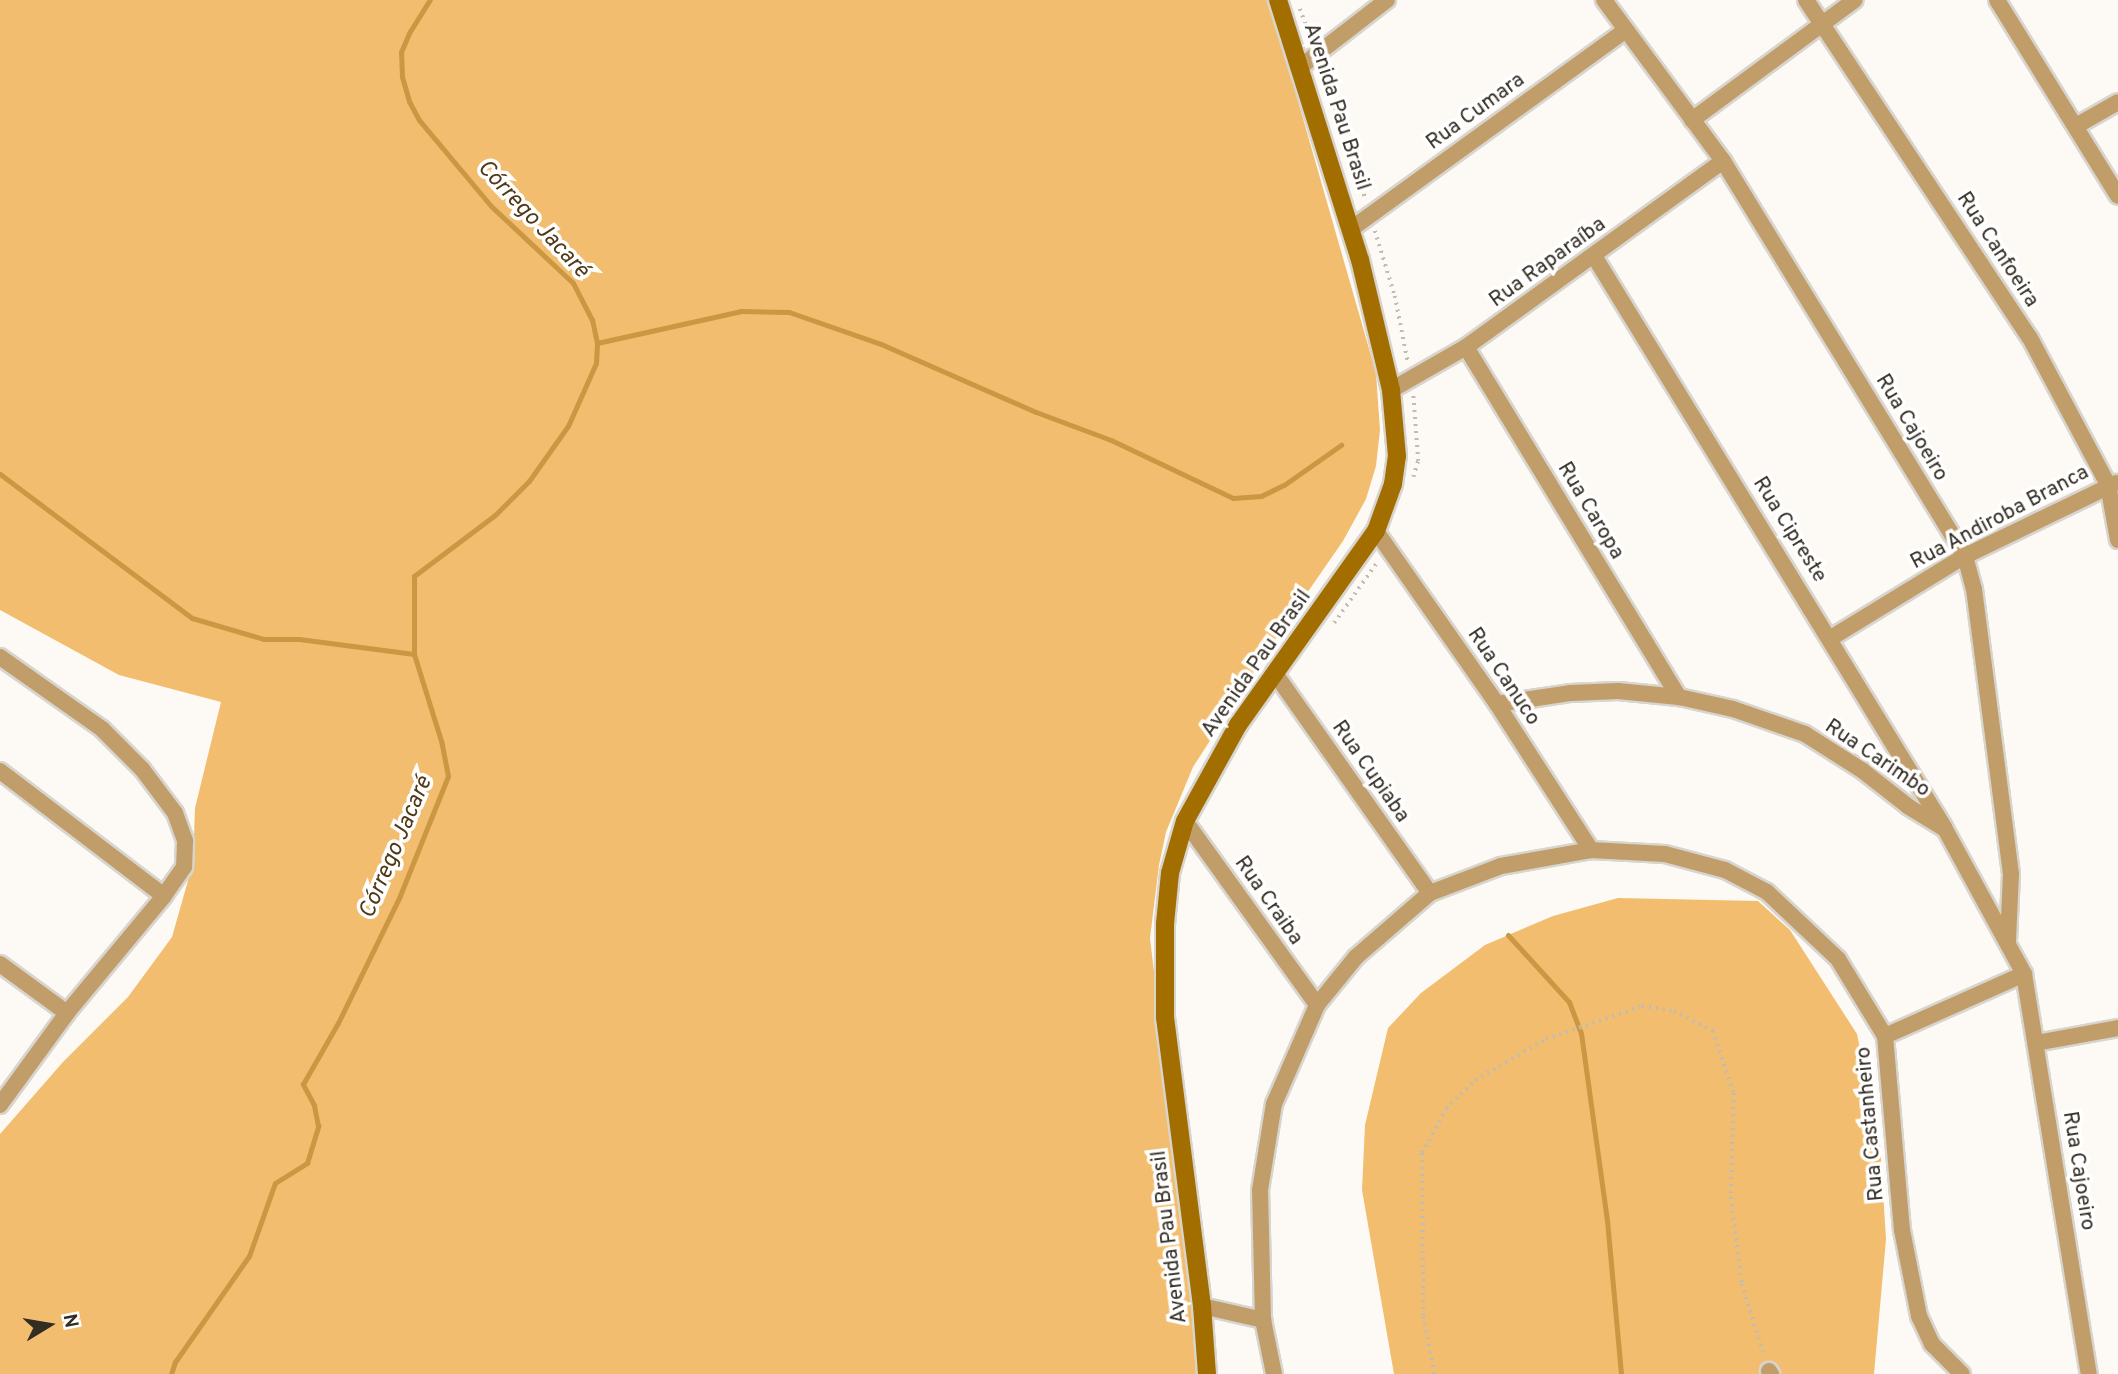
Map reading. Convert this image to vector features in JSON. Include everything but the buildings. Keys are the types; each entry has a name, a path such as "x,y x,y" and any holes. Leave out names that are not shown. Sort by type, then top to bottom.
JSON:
{"main road":[{"name":"Avenida Pau Brasil","path":"1207,1374 1202,1306 1165,1017 1165,924 1170,873 1185,821 1238,725 1376,531 1393,484 1397,456 1391,390 1351,229 1278,0"}],"street":[{"path":"1299,68 1387,0"},
{"name":"Rua Cajoeiro","path":"1604,0 1723,161 1965,556 1974,589 2011,874 2008,941"},
{"name":"Rua Canfoeira","path":"1806,0 2030,338 2113,484 2118,540"},
{"path":"1692,120 1825,25 1855,0"},
{"path":"1997,0 2118,196"},
{"name":"Rua Cumara","path":"1351,229 1626,30"},
{"path":"2076,125 2118,102"},
{"name":"Rua Raparaíba","path":"1391,390 1466,347 1723,161"},
{"name":"Rua Cipreste","path":"1594,256 1831,638 1945,829"},
{"name":"Rua Caropa","path":"1466,347 1679,697"},
{"name":"Rua Andiroba Branca","path":"1831,638 1965,556 2113,484"},
{"name":"Rua Canuco","path":"1376,531 1497,704 1591,850"},
{"path":"0,657 102,729 142,769 175,813 185,841 184,867 164,896 66,1013 0,1105"},
{"name":"Rua Cupiaba","path":"1276,675 1430,893"},
{"name":"Rua Carimbo","path":"1497,704 1571,693 1618,691 1679,697 1732,709 1805,734 1945,829 2024,974"},
{"path":"0,771 164,896"},
{"name":"Rua Craiba","path":"1185,821 1317,1006"},
{"name":"Rua Castanheiro","path":"1274,1374 1263,1320 1260,1190 1274,1104 1317,1006 1356,957 1430,893 1501,866 1591,850 1665,854 1725,870 1767,892 1838,959 1885,1036 1902,1230 1919,1316 1932,1344 1962,1374"},
{"path":"0,964 66,1013"},
{"path":"1885,1036 2024,974"},
{"name":"Rua Cajoeiro","path":"2024,974 2089,1374"},
{"path":"2036,1043 2118,1028"},
{"path":"1202,1306 1263,1320"}],"path":[{"path":"1434,1374 1423,1316 1422,1153 1446,1109 1475,1080 1546,1039 1643,1006 1674,1011 1713,1031 1734,1093 1731,1198 1742,1284 1770,1372"}],"shaded area":[{"path":"0,0 1269,0 1376,373 1380,430 1376,466 1366,499 1343,541 1280,632 1193,767 1166,832 1159,865 1150,938 1202,1374 0,1374 0,1134 63,1062 128,997 172,937 193,863 195,808 221,702 119,675 0,610"},
{"path":"1618,898 1758,901 1790,930 1857,1034 1880,1144 1886,1239 1874,1374 1394,1374 1362,1190 1365,1125 1388,1028 1421,993 1485,945 1553,916"}],"waterway":[{"name":"Córrego Jacaré","path":"171,1374 175,1362 249,1256 275,1183 307,1163 318,1126 314,1105 303,1084 338,1023 399,898 448,776 442,744 414,654 414,576 495,515 529,481 568,426 596,363 597,343 592,320 573,283 491,206 419,120 409,101 402,77 401,52 409,33 430,0"},
{"path":"597,343 741,311 789,312 881,344 1036,412 1111,440 1233,498 1261,496 1284,485 1341,445"},
{"path":"0,474 192,618 264,639 299,639 414,654"},
{"path":"1508,935 1569,1002 1581,1033 1607,1220 1621,1374"}]}
